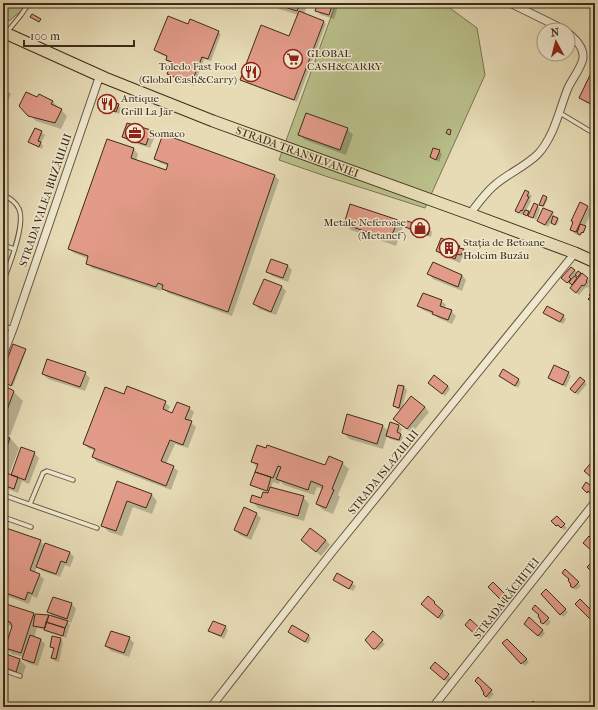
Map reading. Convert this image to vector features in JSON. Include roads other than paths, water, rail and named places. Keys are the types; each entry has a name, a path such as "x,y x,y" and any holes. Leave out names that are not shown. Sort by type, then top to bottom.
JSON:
{"main road":[{"name":"STRADA TRANSILVANIEI","path":"4,33 100,75 213,121 470,214 575,253 595,262"}],"street":[{"path":"510,3 549,22"},
{"path":"470,214 482,198 496,184 531,160 548,140 560,113 568,88 583,60 583,52 576,42"},
{"name":"STRADA VALEA BUZĂULUI","path":"3,355 14,329 100,75"},
{"name":"STRADA ISLAZULUI","path":"211,707 332,552 575,253"},
{"name":"STRADA RĂCHITEI","path":"434,707 595,502"}],"lane":[{"path":"4,33 29,3"},
{"path":"560,113 595,134"},
{"path":"3,195 13,200 19,209 21,220 14,249 3,282"},
{"path":"3,245 14,249"},
{"path":"3,326 14,329"},
{"path":"30,504 43,473 47,471 73,480"},
{"path":"3,495 97,528"},
{"path":"3,517 31,527"},
{"path":"3,670 20,676"}],"place":[{"name":"GLOBAL CASH&CARRY","path":"293,59"},
{"name":"Toledo Fast Food (Global Cash&Carry)","path":"251,72"},
{"name":"Antique Grill La Jar","path":"107,104"},
{"name":"Somaco","path":"135,133"},
{"name":"Metale Neferoase (Metanef)","path":"420,228"},
{"name":"Stația de Betoane Holcim Buzău","path":"449,248"}]}
